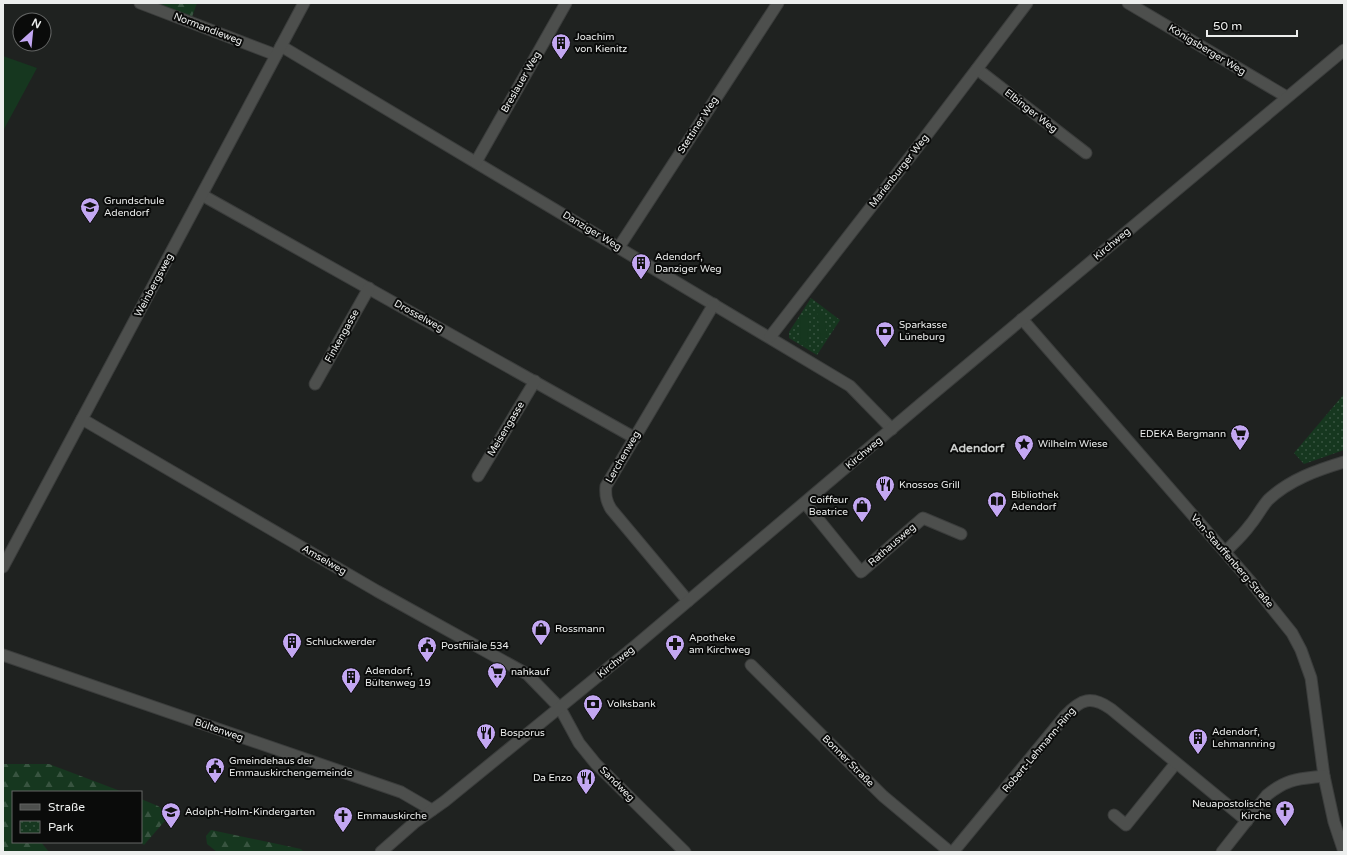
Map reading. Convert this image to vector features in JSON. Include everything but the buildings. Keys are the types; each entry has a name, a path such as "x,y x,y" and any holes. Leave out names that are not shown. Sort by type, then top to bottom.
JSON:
{"street":[{"name":"Normandieweg","path":"140,3 279,51"},
{"name":"Weinbergsweg","path":"3,567 304,3"},
{"name":"Breslauer Weg","path":"476,162 566,3"},
{"name":"Stettiner Weg","path":"619,247 778,3"},
{"name":"Marienburger Weg","path":"770,337 1027,3"},
{"name":"Königsberger Weg","path":"1128,3 1287,97"},
{"name":"Kirchweg","path":"381,852 414,823 560,708 1344,50"},
{"name":"Danziger Weg","path":"279,51 476,162 850,386 892,429"},
{"name":"Elbinger Weg","path":"977,69 1086,153"},
{"name":"Drosselweg","path":"202,195 635,438"},
{"name":"Finkengasse","path":"315,384 369,288"},
{"name":"Lerchenweg","path":"688,601 607,503 605,495 606,486 714,304"},
{"name":"Von-Stauffenberg-Straße","path":"1022,319 1286,624 1301,650 1311,678 1324,776 1334,822 1344,852"},
{"name":"Meisengasse","path":"478,476 535,381"},
{"name":"Amselweg","path":"82,419 377,591 527,674 560,708"},
{"path":"1225,552 1251,524 1267,501 1291,482 1318,470 1344,462"},
{"name":"Rathausweg","path":"804,502 861,572 924,518 961,534"},
{"name":"Bültenweg","path":"3,655 401,792 432,810"},
{"name":"Bonner Straße","path":"752,665 883,796 950,852"},
{"name":"Robert-Lehmann-Ring","path":"954,852 1065,716 1074,707 1085,700 1096,701 1103,704 1247,821"},
{"name":"Sandweg","path":"560,708 579,743 596,764 685,852"},
{"path":"1114,815 1126,825 1176,763"},
{"path":"1222,852 1268,795 1277,787 1292,780 1324,776"}],"green space":[{"path":"158,3 197,3 192,17"},
{"path":"3,56 37,68 3,131"},
{"path":"811,298 840,320 817,355 789,338 789,332"},
{"path":"817,312 824,312 827,338 821,339"},
{"path":"801,316 809,317 807,343 800,342"},
{"path":"1344,394 1344,450 1304,464 1294,453"},
{"path":"3,764 49,764 120,791 12,791 12,843 42,843 49,852 3,852"},
{"path":"142,799 158,806 170,815 144,845 141,843"},
{"path":"211,830 301,849 304,852 217,852 207,844 206,836"}],"place":[{"name":"Joachim von Kienitz","path":"561,60"},
{"name":"Grundschule Adendorf","path":"90,224"},
{"name":"Adendorf, Danziger Weg","path":"641,280"},
{"name":"Sparkasse Lüneburg","path":"885,348"},
{"name":"EDEKA Bergmann","path":"1240,451"},
{"name":"Wilhelm Wiese","path":"1024,461"},
{"name":"Knossos Grill","path":"885,502"},
{"name":"Bibliothek Adendorf","path":"997,518"},
{"name":"Coiffeur Beatrice","path":"862,523"},
{"name":"Rossmann","path":"541,646"},
{"name":"Schluckwerder","path":"292,659"},
{"name":"Apotheke am Kirchweg","path":"675,661"},
{"name":"Postfiliale 534","path":"427,663"},
{"name":"nahkauf","path":"497,689"},
{"name":"Adendorf, Bültenweg 19","path":"351,694"},
{"name":"Volksbank","path":"593,721"},
{"name":"Bosporus","path":"486,750"},
{"name":"Adendorf, Lehmannring","path":"1198,755"},
{"name":"Gmeindehaus der Emmauskirchengemeinde","path":"215,784"},
{"name":"Da Enzo","path":"586,795"},
{"name":"Neuapostolische Kirche","path":"1285,827"},
{"name":"Adolph-Holm-Kindergarten","path":"171,829"},
{"name":"Emmauskirche","path":"343,833"}],"district":[{"name":"Adendorf","path":"977,448"}]}
